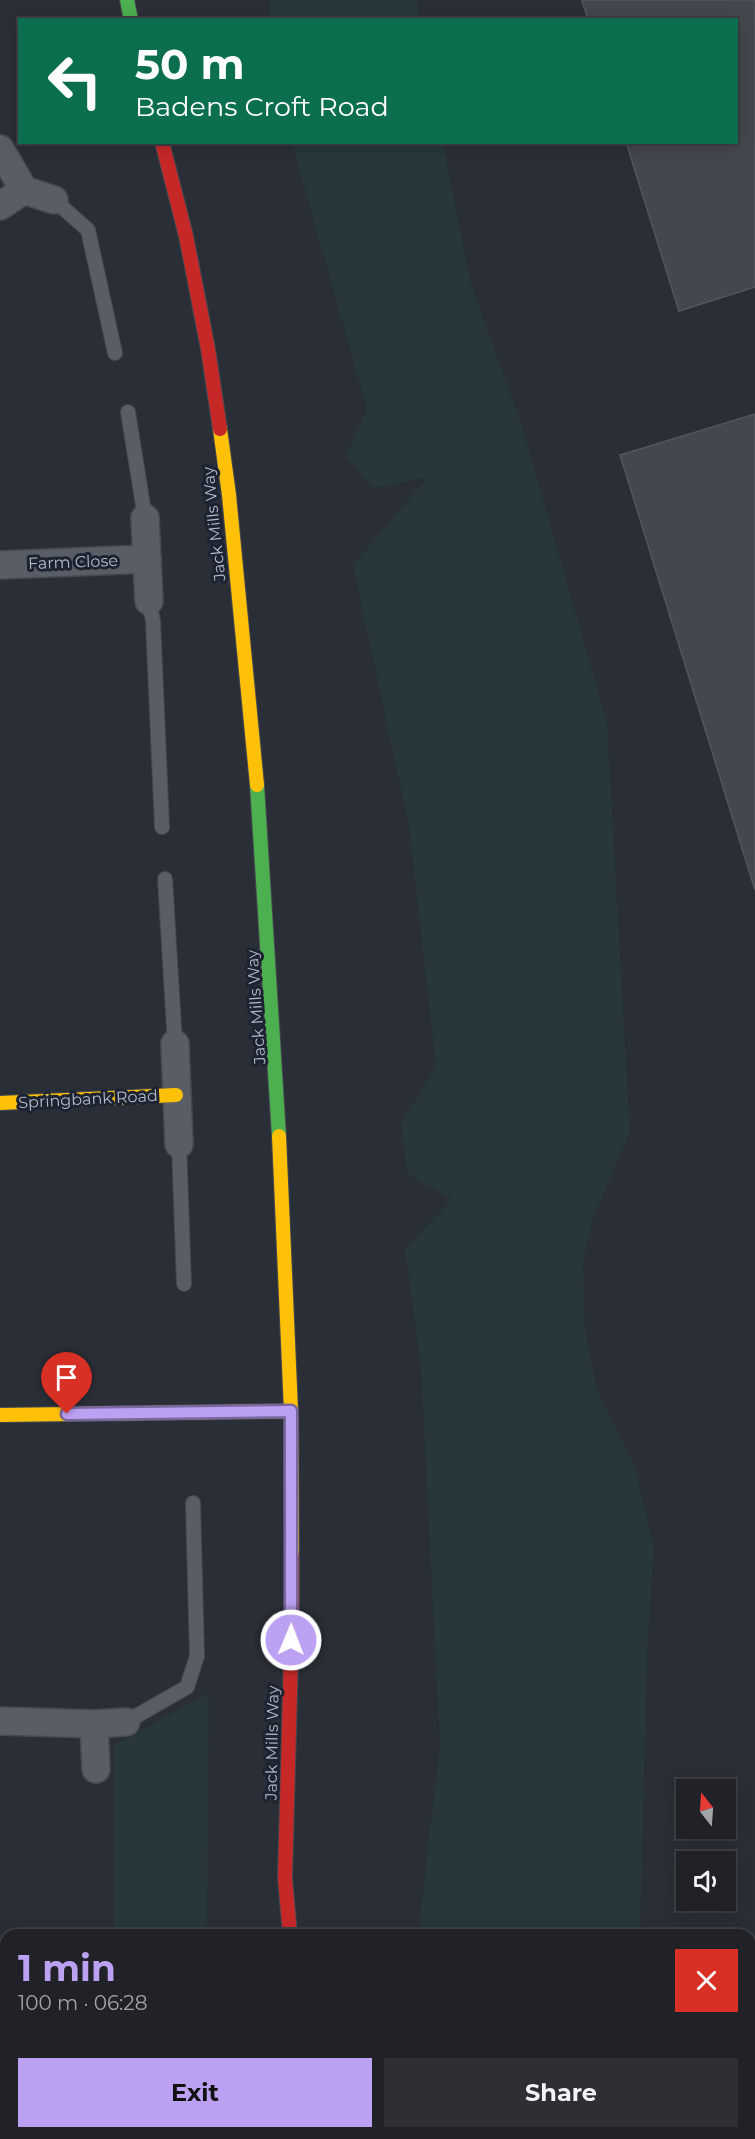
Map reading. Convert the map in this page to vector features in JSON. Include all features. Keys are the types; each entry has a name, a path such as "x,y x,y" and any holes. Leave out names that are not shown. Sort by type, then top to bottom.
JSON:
{"main road":[{"path":"127,0 131,18"},
{"name":"Jack Mills Way","path":"163,144 186,236 208,349 230,506 260,812 277,1079 291,1411 292,1617 285,1878 289,1929"},
{"name":"Springbank Road","path":"0,1103 176,1095"},
{"path":"0,1415 291,1411"},
{"name":"Jack Mills Way","path":"276,1906 285,1878"}],"street":[{"path":"0,149 24,190 54,200"},
{"path":"0,206 24,190"},
{"path":"145,518 150,601"},
{"name":"Farm Close","path":"0,565 147,559"},
{"name":"Springbank Road","path":"175,1044 179,1144"},
{"path":"0,1721 94,1724 126,1722"},
{"path":"94,1724 96,1769"}],"lane":[{"path":"54,200 88,230 115,353"},
{"path":"128,412 145,518"},
{"path":"150,601 153,621 162,827"},
{"path":"165,879 175,1044"},
{"path":"179,1144 184,1284"},
{"path":"126,1722 187,1687 197,1656 193,1503"}],"shaded area":[{"path":"269,0 417,0 418,18 271,18"},
{"path":"292,144 443,144 471,284 522,426 607,723 630,1132 594,1216 583,1261 585,1329 597,1391 635,1467 654,1547 647,1654 640,1929 419,1929 440,1745 421,1368 405,1249 452,1199 407,1174 401,1123 436,1066 409,827 353,565 428,477 373,488 346,456 367,409"},
{"path":"209,1693 207,1929 114,1929 114,1745"}],"building":[{"path":"582,0 755,0 755,287 679,311 627,144 738,144 738,18 587,18"},
{"path":"755,414 755,890 620,455"}],"traffic: fast":[{"path":"127,0 131,18"},
{"path":"257,785 279,1136"}],"traffic: slow":[{"path":"220,429 229,495 257,785"},
{"path":"0,1103 176,1095"},
{"path":"279,1136 291,1411 292,1556"},
{"path":"0,1415 291,1411"}],"traffic: jam":[{"path":"163,144 186,236 208,349 220,429"},
{"path":"289,1929 285,1878 292,1556"}],"route":[{"path":"67,1414 291,1411 291,1640"}]}
